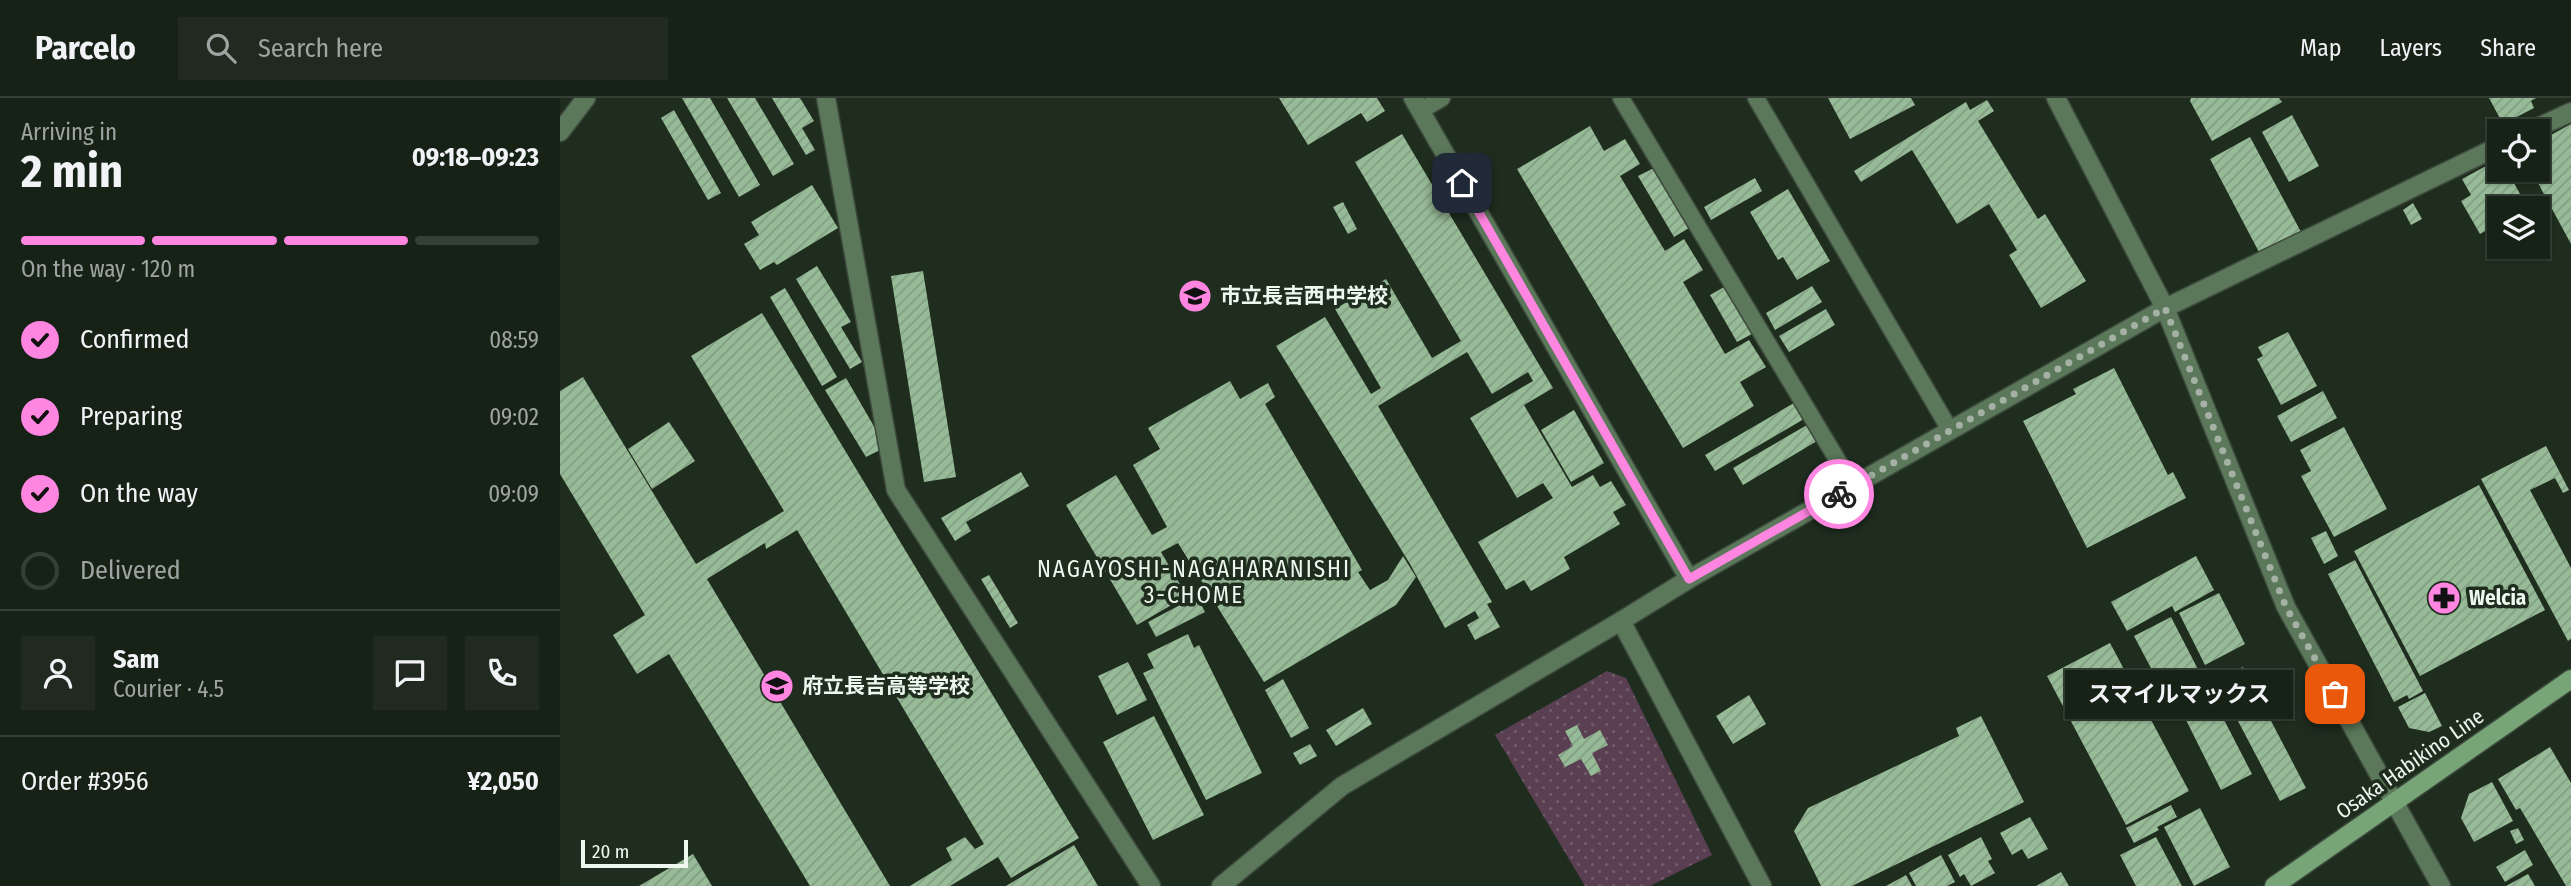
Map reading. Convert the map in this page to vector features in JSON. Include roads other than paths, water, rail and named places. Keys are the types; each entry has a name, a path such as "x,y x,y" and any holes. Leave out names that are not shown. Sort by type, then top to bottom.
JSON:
{"main road":[{"name":"Osaka Habikino Line","path":"2274,886 2571,679"}],"street":[{"path":"561,130 586,98"},
{"path":"826,98 896,490 1151,886"},
{"path":"2057,98 2165,308 2286,607 2441,886"},
{"path":"1417,104 1689,579"},
{"path":"2550,121 2571,111"},
{"path":"1221,886 1342,786 1689,579 2165,308 2487,152"},
{"path":"1621,621 1762,886"}],"lane":[{"path":"1417,104 1442,98"},
{"path":"1621,98 1853,486"},
{"path":"1756,98 1950,430"}],"place":[{"name":"市立長吉西中学校","path":"1195,296"},
{"name":"Welcia","path":"2444,598"},
{"name":"府立長吉高等学校","path":"777,686"},
{"name":"スマイルマックス","path":"2335,694"}],"district":[{"name":"NAGAYOSHI-NAGAHARANISHI 3-CHOME","path":"1194,582"}]}
